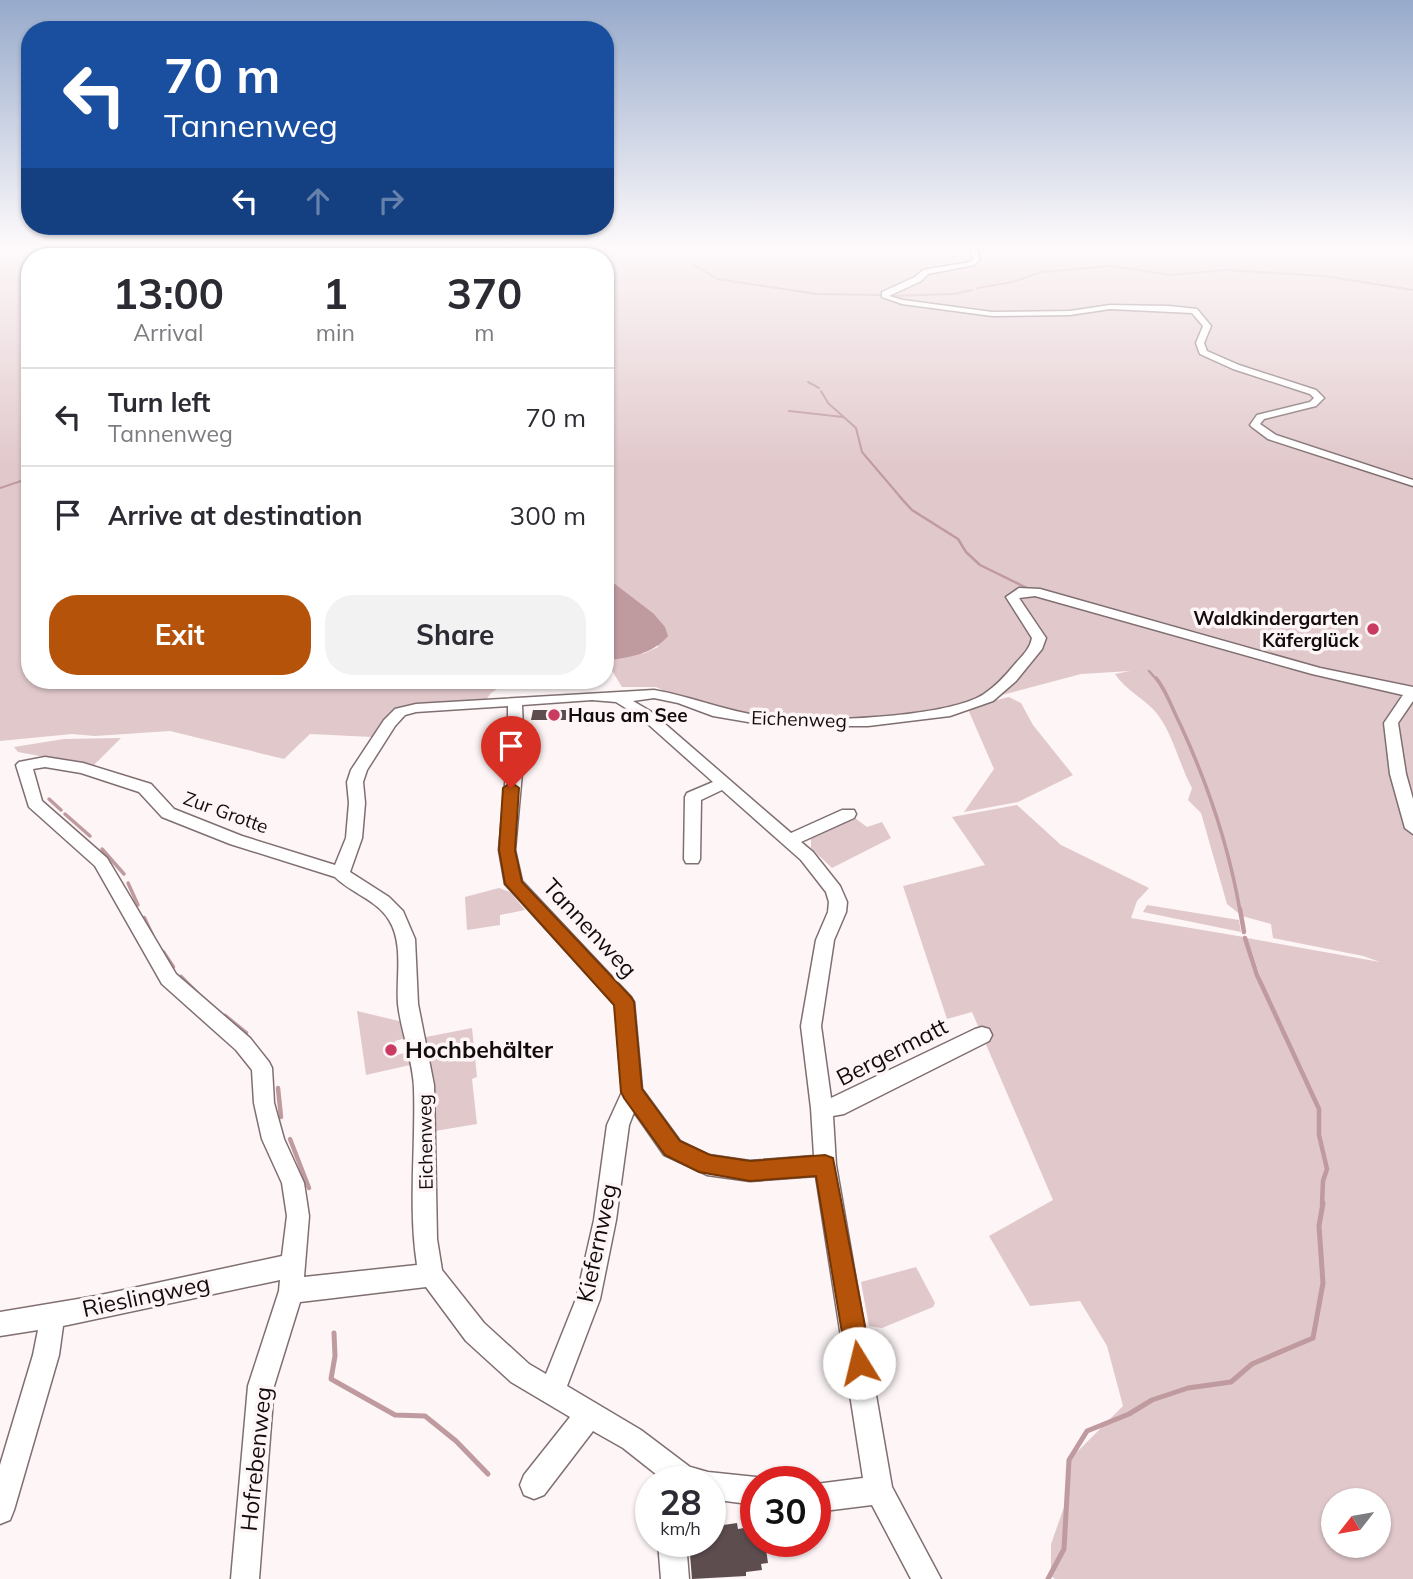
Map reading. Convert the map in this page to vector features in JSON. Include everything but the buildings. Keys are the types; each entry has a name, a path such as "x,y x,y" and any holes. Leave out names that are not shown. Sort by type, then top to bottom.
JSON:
{"street":[{"path":"1201,319 1207,326 1200,343 1202,352 1236,367 1313,392 1319,398 1313,404 1260,417 1255,425 1259,429 1272,437 1413,484"},
{"name":"Eichenweg","path":"671,1466 632,1439 520,1373 475,1332 431,1275 425,1239 424,1085 408,1004 406,939 397,916 383,902 350,882 341,873 354,838 357,803 355,782 359,770 388,723 400,712 416,708 654,694 681,699 718,713 771,722 867,722 950,712 988,698 1011,678 1039,638 1012,597 1019,592 1040,594 1317,671 1413,693"},
{"path":"1413,693 1391,723 1398,774 1413,828"},
{"path":"619,698 645,714 790,840 822,873 834,890 838,902 837,912 825,940 811,1027 822,1108 825,1165 879,1490 927,1579"},
{"name":"Tannenweg","path":"515,701 516,751 507,850 514,884 624,1002 632,1092"},
{"name":"Zur Grotte","path":"24,765 45,762 83,768 145,788 168,813 236,840 341,873"},
{"name":"Hofrebenweg","path":"24,765 35,803 101,862 169,979 243,1044 262,1068 264,1102 273,1139 293,1183 298,1216 291,1279 261,1386 245,1579"},
{"path":"692,859 693,797 723,783"},
{"path":"790,840 848,814"},
{"name":"Bergermatt","path":"822,1108 837,1107 982,1035"},
{"path":"632,1092 672,1148 707,1165 750,1171 825,1165"},
{"name":"Kiefernweg","path":"551,1393 588,1299 605,1220 618,1125 632,1092"},
{"name":"Rieslingweg","path":"0,1324 291,1279 431,1275"},
{"path":"0,1510 46,1355 53,1314"},
{"path":"534,1485 589,1414"},
{"path":"831,1496 879,1490"},
{"path":"673,1557 675,1579"}],"shaded area":[{"path":"0,319 21,319 21,689 497,689 486,700 402,707 372,737 310,734 284,759 170,731 95,736 72,734 0,741"},
{"path":"614,319 1413,319 1413,1579 1055,1579 1051,1576 1051,1544 1069,1493 1069,1460 1123,1406 1107,1346 1080,1301 1030,1306 989,1236 1053,1200 972,1012 947,1019 903,886 985,865 952,817 1017,805 1061,845 1149,888 1137,901 1131,918 1244,937 1256,976 1267,996 1247,938 1380,962 1363,956 1273,938 1271,924 1242,916 1227,904 1201,813 1188,800 1192,788 1168,732 1153,709 1115,674 1130,671 1081,674 976,702 868,722 771,722 681,699 656,687 622,687 614,674 614,659 645,653 658,647 653,613 614,583"},
{"path":"614,583 653,613 665,627 668,636 655,647 614,660"},
{"path":"1009,697 1021,703 1033,725 1073,775 1018,802 964,812 994,769 967,707"},
{"path":"121,738 93,766 18,752 14,747 64,739"},
{"path":"855,818 867,827 882,822 891,838 832,868 811,848 811,839"},
{"path":"499,888 510,892 525,910 500,915 500,925 467,930 465,897"},
{"path":"1147,905 1239,920 1241,932 1143,912"},
{"path":"357,1011 403,1022 406,1038 395,1041 397,1055 408,1052 410,1065 366,1075"},
{"path":"472,1028 477,1077 472,1079 477,1124 435,1131 421,1038"},
{"path":"916,1267 935,1303 933,1307 882,1328 869,1326 861,1282"}],"waterway":[{"path":"808,382 819,388"},
{"path":"821,391 828,403 856,428 862,452 902,499"},
{"path":"789,411 843,417"},
{"path":"0,488 21,481"},
{"path":"900,497 912,510 958,539 966,552 980,565 1031,590"},
{"path":"1149,671 1157,680"},
{"path":"1156,678 1167,695 1209,794 1224,840 1240,911"},
{"path":"49,799 61,810"},
{"path":"65,814 90,836"},
{"path":"102,849 124,874"},
{"path":"128,883 138,905"},
{"path":"1240,909 1244,932"},
{"path":"144,918 152,935"},
{"path":"1245,938 1257,975 1319,1109 1319,1135 1327,1169 1323,1181 1322,1205"},
{"path":"163,952 173,967"},
{"path":"181,977 197,993"},
{"path":"225,1016 246,1033"},
{"path":"278,1088 281,1117"},
{"path":"290,1139 309,1188"},
{"path":"1048,1579 1064,1549 1069,1460 1087,1431 1129,1414 1152,1400 1188,1388 1231,1382 1252,1364 1313,1338 1323,1283 1319,1226 1323,1203"},
{"path":"334,1333 335,1356 331,1379 395,1415 425,1416 456,1441 488,1474"}],"place":[{"name":"Waldkindergarten Käferglück","path":"1373,629"},
{"name":"Haus am See","path":"554,715"},
{"name":"Hochbehälter","path":"391,1050"}],"route":[{"path":"511,788 507,850 514,884 624,1002 632,1092 672,1148 707,1165 750,1171 825,1165 859,1363"}]}
